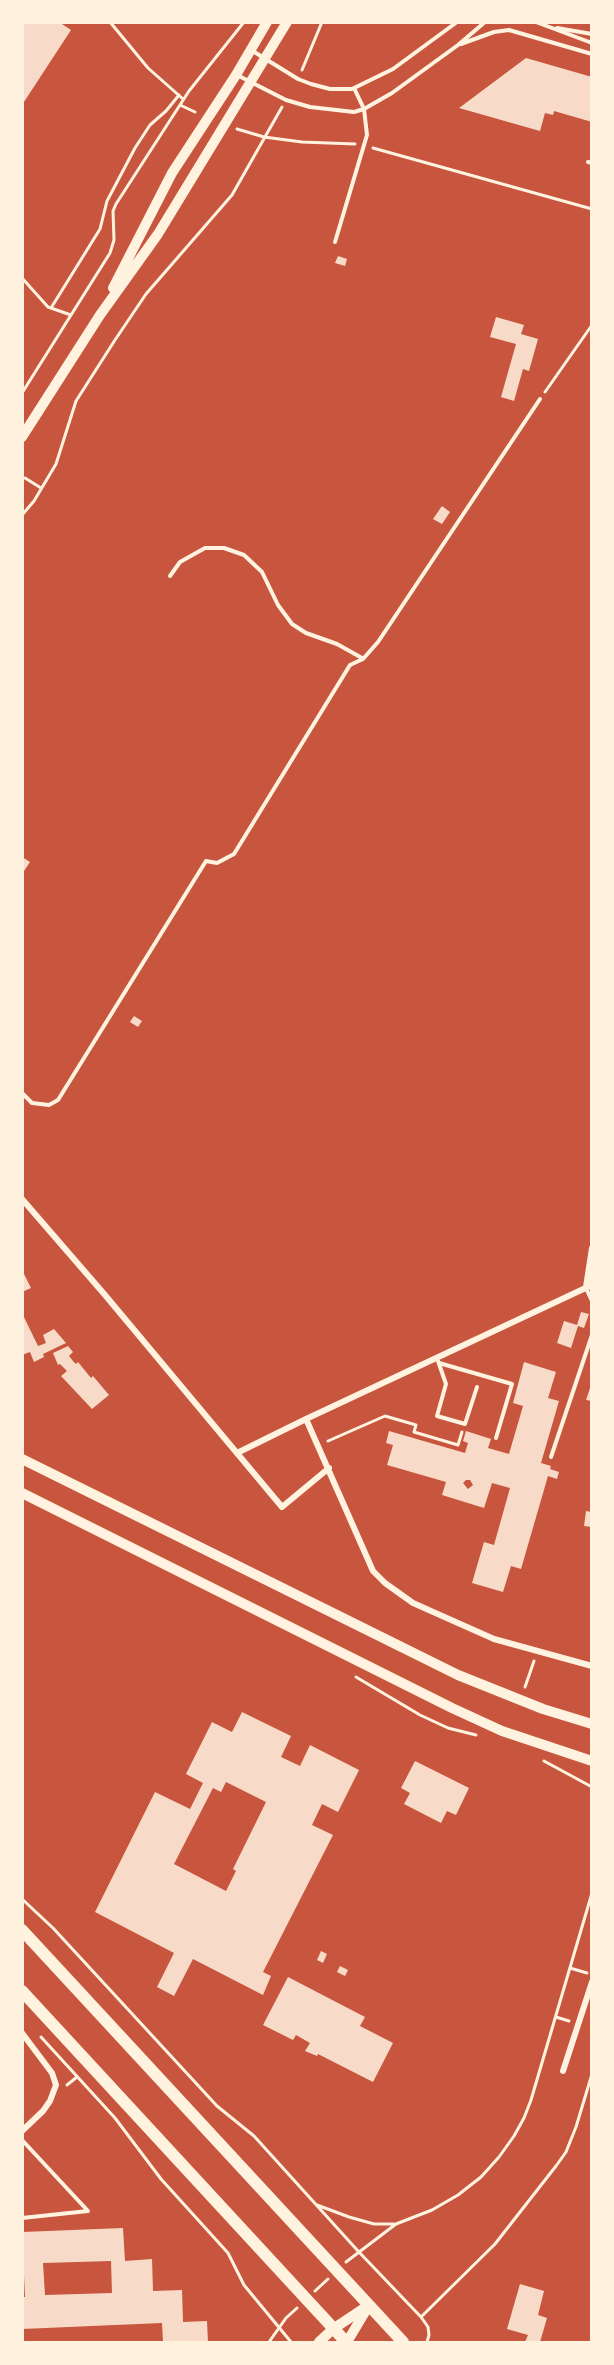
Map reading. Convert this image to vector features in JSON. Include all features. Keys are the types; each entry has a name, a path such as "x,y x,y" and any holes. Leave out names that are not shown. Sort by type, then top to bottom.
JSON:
{"main road":[{"path":"22,1930 403,2343"},
{"path":"22,1991 346,2343"}],"street":[{"path":"100,315 172,173 236,75 267,22"},
{"path":"22,437 100,315 158,234 287,22"},
{"path":"22,1199 282,1507 328,1468"},
{"path":"237,1453 306,1419 438,1360 589,1286 591,1248"},
{"path":"306,1419 373,1571 385,1583 413,1602 494,1639 591,1666"},
{"path":"22,1459 458,1675 543,1709 591,1724"},
{"path":"22,1492 362,1665 452,1708 502,1731 591,1761"},
{"path":"562,2071 589,2000 591,1982"},
{"path":"22,2032 52,2073 56,2085 43,2112 22,2131"},
{"path":"319,2343 333,2329 369,2305"},
{"path":"346,2343 369,2305"}],"lane":[{"path":"250,50 311,84 330,89 354,88 393,69 457,22"},
{"path":"236,75 286,100 310,107 342,112 364,109 392,93 458,45 485,22"},
{"path":"536,22 591,43"},
{"path":"554,28 591,34"},
{"path":"458,45 494,32 509,30 591,54"},
{"path":"335,242 367,135 364,109 354,88"},
{"path":"22,1093 32,1103 49,1105 58,1100 206,861 217,863 234,854 350,665 363,658 378,642 540,399"},
{"path":"170,576 180,561 205,548 224,548 244,555 262,572 278,604 292,624 306,633 337,644 363,658"},
{"path":"589,1286 591,1301"},
{"path":"551,1457 591,1335"},
{"path":"438,1360 446,1384 437,1416 465,1424 477,1387"},
{"path":"438,1360 512,1384 496,1438"},
{"path":"22,2140 88,2211 22,2218"}],"path":[{"path":"110,22 148,68 184,99"},
{"path":"22,393 110,253 114,240 113,211 116,204 184,99 244,22"},
{"path":"51,308 100,229 107,201 135,148 150,125 179,95"},
{"path":"22,515 56,464 76,401 97,368 146,294 232,195 264,136 302,142 364,146 591,209"},
{"path":"22,278 51,308 71,315"},
{"path":"540,399 591,325"},
{"path":"25,478 42,488"},
{"path":"318,1446 385,1416 416,1425 414,1432 458,1445 465,1424"},
{"path":"525,1687 538,1651"},
{"path":"269,2343 278,2328 358,2252 396,2224 432,2210 458,2195 481,2177 499,2157 514,2136 531,2100 591,1893"},
{"path":"22,1899 52,1928 217,2106 254,2136 358,2252 421,2317 428,2326 427,2343"},
{"path":"570,1968 591,1974"},
{"path":"36,2034 115,2118 161,2179 228,2253 244,2285 291,2343"},
{"path":"421,2317 495,2244 566,2152 576,2127 591,2074"},
{"path":"315,2204 374,2224 396,2224"}],"building":[{"path":"22,22 59,22 71,30 22,105"},
{"path":"526,58 592,77 592,122 554,111 553,115 545,113 540,131 459,108"},
{"path":"338,256 347,259 345,266 335,263"},
{"path":"496,317 524,325 521,334 538,339 529,371 523,369 514,401 501,397 516,344 490,337"},
{"path":"442,506 450,512 442,524 433,519"},
{"path":"22,857 30,862 22,874"},
{"path":"134,1016 142,1021 138,1027 130,1022"},
{"path":"22,1270 31,1288 22,1292"},
{"path":"581,1312 589,1314 584,1328 578,1326 571,1348 557,1343 564,1321 577,1325"},
{"path":"22,1313 38,1346 46,1343 43,1335 54,1329 66,1343 43,1354 44,1357 34,1362 30,1352 22,1355"},
{"path":"68,1346 73,1352 69,1356 73,1361 76,1364 78,1362 91,1378 93,1376 109,1395 92,1409 61,1376 67,1371 60,1364 58,1365 53,1353"},
{"path":"524,1362 556,1372 548,1398 559,1401 541,1463 559,1472 557,1479 548,1476 521,1569 511,1566 503,1592 472,1583 484,1542 494,1545 510,1488 492,1483 484,1508 442,1495 446,1482 387,1465 393,1445 386,1443 389,1431 465,1453 468,1443 463,1441 466,1431 491,1439 488,1448 509,1454 523,1406 513,1403","holes":["470,1480 473,1485 468,1489 463,1483"]},
{"path":"592,1382 592,1401 586,1400"},
{"path":"586,1511 592,1512 592,1527 584,1526"},
{"path":"242,1712 291,1736 281,1757 300,1766 310,1745 359,1770 338,1812 322,1804 312,1825 333,1835 263,1972 271,1976 263,1995 193,1959 174,1996 157,1987 174,1953 95,1912 155,1792 190,1809 203,1783 186,1774 212,1722 232,1732","holes":["226,1782 266,1802 233,1869 236,1871 226,1891 174,1864 213,1788 221,1792"]},
{"path":"415,1761 469,1788 456,1815 447,1811 441,1823 404,1804 410,1793 401,1788"},
{"path":"321,1951 327,1954 323,1963 317,1960"},
{"path":"340,1966 348,1970 345,1976 337,1972"},
{"path":"288,1977 365,2017 360,2026 393,2043 373,2082 318,2054 317,2056 305,2051 310,2043 296,2035 293,2040 263,2025"},
{"path":"123,2228 125,2261 152,2259 153,2291 182,2290 183,2322 207,2321 208,2342 163,2342 162,2323 22,2329 22,2297 25,2297 22,2232","holes":["111,2261 112,2293 45,2295 43,2263"]},
{"path":"520,2284 544,2291 538,2315 547,2318 540,2342 525,2342 528,2335 507,2329"}]}
